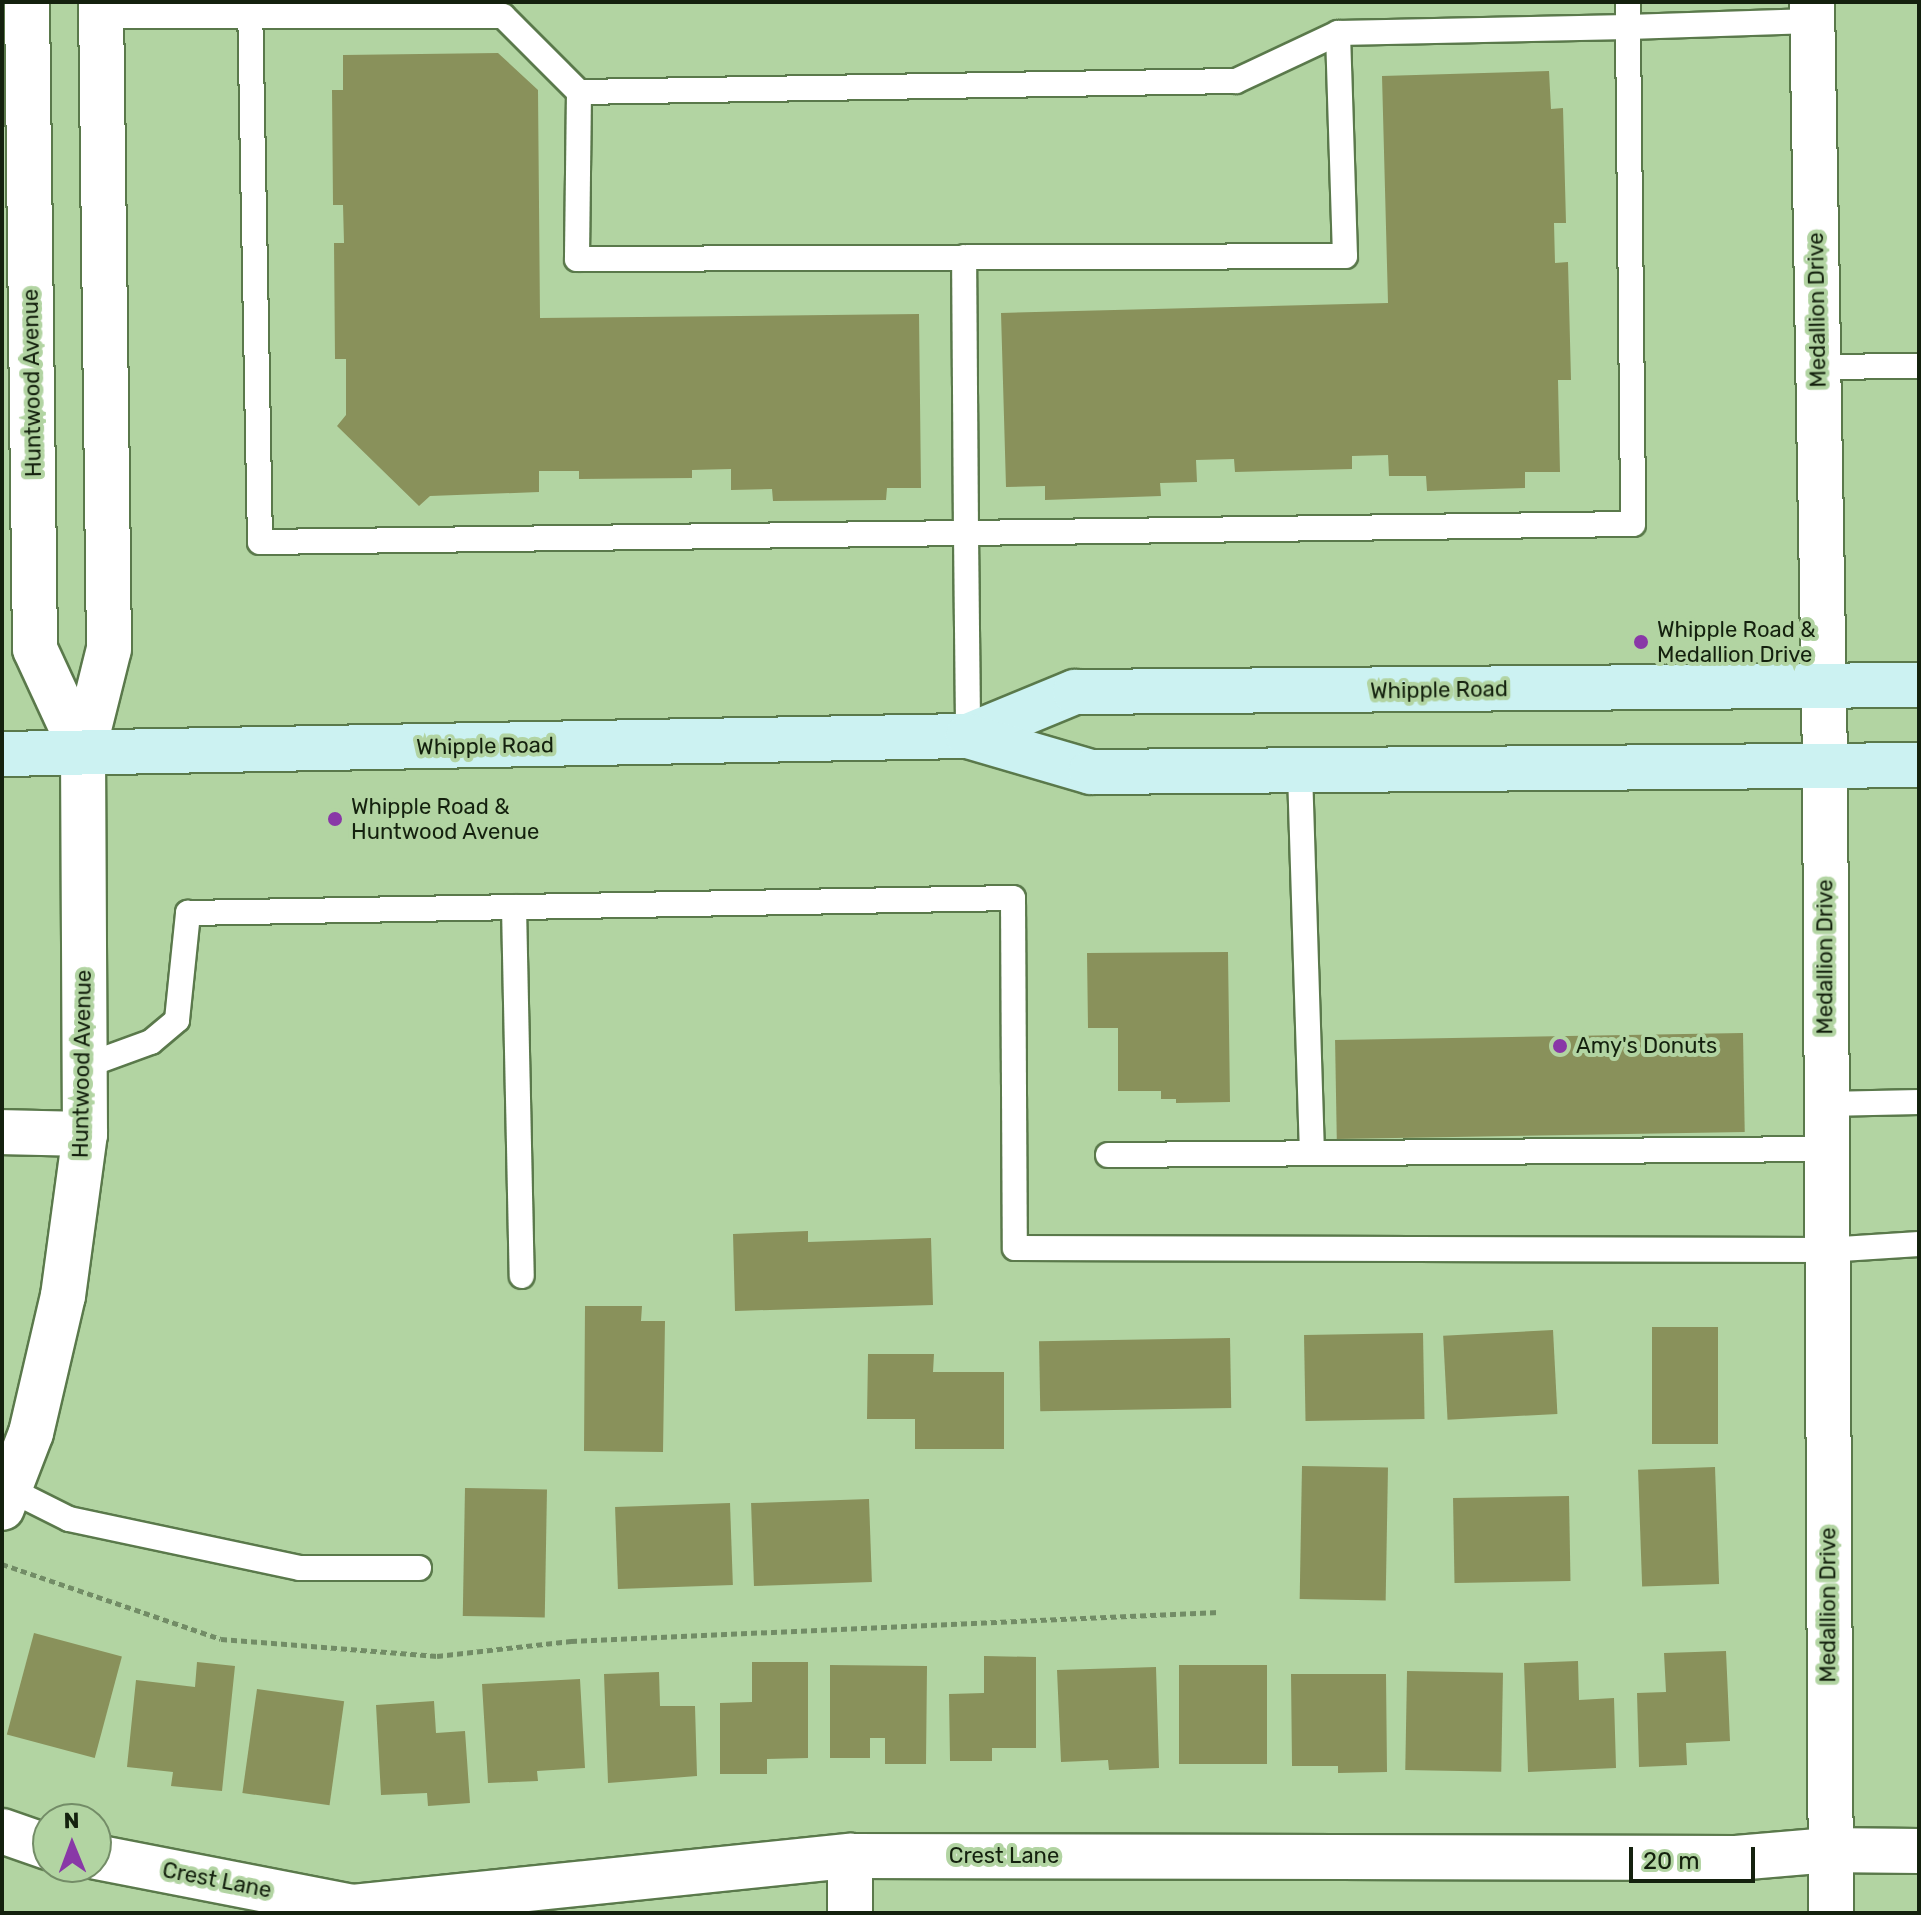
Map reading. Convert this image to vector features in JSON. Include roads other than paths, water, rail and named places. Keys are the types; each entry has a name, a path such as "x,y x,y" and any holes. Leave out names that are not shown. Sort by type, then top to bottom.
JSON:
{"main road":[{"name":"Whipple Road","path":"968,736 1075,692 1919,685"},
{"name":"Whipple Road","path":"2,754 968,736 1091,772 1919,765"}],"street":[{"name":"Huntwood Avenue","path":"27,2 15,80 35,649 83,753"},
{"name":"Huntwood Avenue","path":"6,1498 31,1433 63,1296 85,1134 83,753 109,649 101,9"},
{"name":"Medallion Drive","path":"1812,11 1825,765 1831,1913"},
{"path":"2,1132 85,1134"},
{"path":"2,1831 32,1841"},
{"name":"Crest Lane","path":"112,1860 353,1910 850,1856 1736,1858 1830,1850 1919,1851"},
{"path":"850,1856 850,1913"}],"lane":[{"path":"250,9 260,542 1633,524 1628,2"},
{"path":"101,9 250,9 503,16 579,92 577,259 1345,256 1338,33"},
{"path":"579,92 1236,81 1338,33 1628,27 1812,11"},
{"path":"964,257 968,736"},
{"path":"1818,367 1919,366"},
{"path":"1300,772 1312,1153"},
{"path":"85,1066 151,1042 177,1020 188,913 1013,898 1015,1248 1826,1250 1919,1244"},
{"path":"514,907 522,1276"},
{"path":"1826,1104 1919,1102"},
{"path":"1108,1155 1826,1149"},
{"path":"6,1498 69,1519 300,1568 419,1568"}],"place":[{"name":"Whipple Road & Medallion Drive","path":"1641,642"},
{"name":"Whipple Road & Huntwood Avenue","path":"335,819"},
{"name":"Amy's Donuts","path":"1560,1046"}]}
